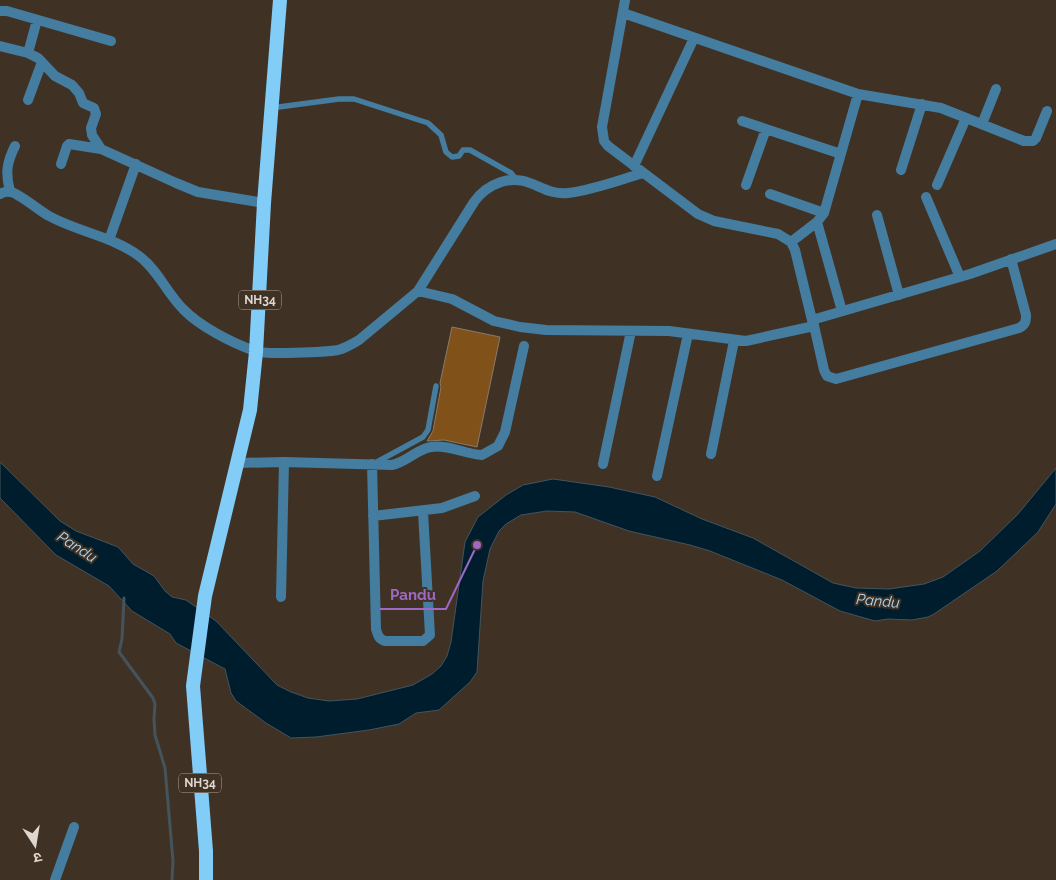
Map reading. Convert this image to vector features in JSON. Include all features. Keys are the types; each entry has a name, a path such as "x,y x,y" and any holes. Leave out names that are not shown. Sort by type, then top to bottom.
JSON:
{"highway":[{"name":"NH34","path":"206,880 206,851 193,686 205,596 250,410 256,352 264,203 280,0"}],"street":[{"path":"625,0 602,127 604,141 690,209 706,218 778,234 791,242 795,250 827,376 836,378 1019,328 1024,325 1026,315 1011,259"},
{"path":"0,12 7,11 111,41"},
{"path":"623,14 858,94 941,108 1029,142 1036,138 1047,111"},
{"path":"28,53 37,20"},
{"path":"634,166 694,38"},
{"path":"0,46 28,53 38,58 55,76 76,89 83,102 94,108 96,114 91,128 92,135 101,149"},
{"path":"28,100 42,62"},
{"path":"982,124 996,89"},
{"path":"791,242 817,222 824,213 858,94"},
{"path":"901,170 922,104"},
{"path":"938,185 966,118"},
{"path":"742,121 841,154"},
{"path":"746,185 766,129"},
{"path":"61,164 67,146 70,144 101,149 176,184 198,192 264,203"},
{"path":"16,146 8,160 5,193 16,194 34,208 109,240 141,257 182,308 204,326 256,352 326,351 349,346 359,340 418,291 480,194 494,185 516,179 525,180 552,191 568,193 643,173"},
{"path":"109,240 136,164"},
{"path":"770,194 824,213"},
{"path":"926,197 960,277"},
{"path":"877,215 899,295"},
{"path":"817,222 842,311"},
{"path":"418,291 452,299 494,320 520,327 546,330 669,331 734,341 754,340 813,323 842,311 960,277 1056,244"},
{"path":"603,464 631,331"},
{"path":"657,476 688,334"},
{"path":"711,454 734,341"},
{"path":"238,463 398,464 433,446 482,455 498,446 506,432 524,346"},
{"path":"281,597 284,462"},
{"path":"372,464 376,629 380,639 386,641 423,641 430,635 423,512"},
{"path":"373,516 423,512 456,504 475,496"},
{"path":"55,880 74,826"}],"lane":[{"path":"271,108 340,99 354,100 428,123 441,134 446,152 452,158 459,156 463,150 470,150 510,173 516,179"},
{"path":"372,464 423,438 428,430 436,386"}],"water":[{"path":"0,462 60,521 76,531 118,547 133,564 154,576 172,597 186,600 216,621 277,685 308,698 329,701 357,699 413,685 432,674 441,666 447,656 451,642 465,542 478,517 506,495 523,485 553,479 609,487 655,497 702,519 753,538 833,583 856,588 889,589 924,584 943,577 980,551 1018,514 1056,468 1056,504 1038,532 997,571 934,614 912,620 888,619 875,621 840,611 782,580 710,551 690,545 629,531 575,512 547,511 521,515 506,524 499,531 490,549 483,581 477,672 470,682 439,710 416,713 399,724 316,737 291,738 266,723 236,701 231,693 225,669 176,643 170,634 132,611 109,586 56,555 0,498"}],"building":[{"path":"452,327 500,337 477,447 444,440 427,441 433,431 441,387 440,383"}],"waterway":[{"path":"124,598 122,639 119,652 153,698 155,704 155,735 165,768 173,861 172,880"}],"place":[{"name":"Pandu","path":"477,545"}]}
